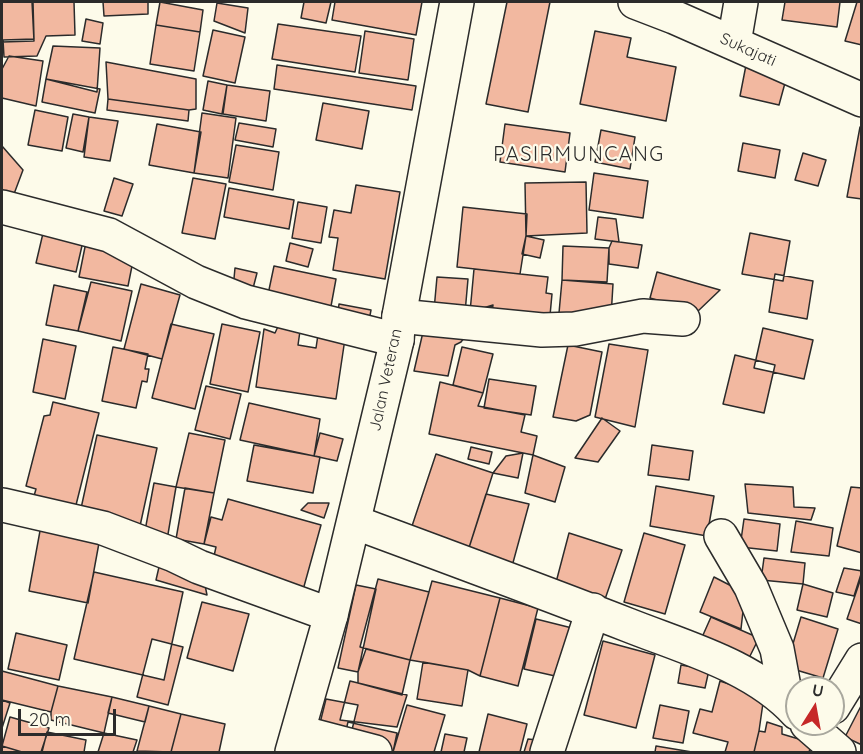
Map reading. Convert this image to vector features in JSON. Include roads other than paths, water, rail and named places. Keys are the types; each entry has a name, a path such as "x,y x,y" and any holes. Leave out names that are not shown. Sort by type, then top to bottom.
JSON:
{"main road":[{"name":"Jalan Veteran","path":"296,742 354,522 398,328 457,2"},
{"name":"Sukajati","path":"635,2 675,9 734,43 861,100"},
{"path":"734,43 741,2"},
{"path":"2,207 109,235 196,282 246,302 398,328 442,322 542,330 575,329 643,316 683,319"},
{"path":"3,505 103,528 199,567 331,615"},
{"path":"354,522 593,610 735,668 785,700"},
{"path":"720,536 751,587 791,676"},
{"path":"547,753 593,610"},
{"path":"845,681 861,660"},
{"path":"296,742 375,753"}],"district":[{"name":"PASIRMUNCANG","path":"579,155"}]}
